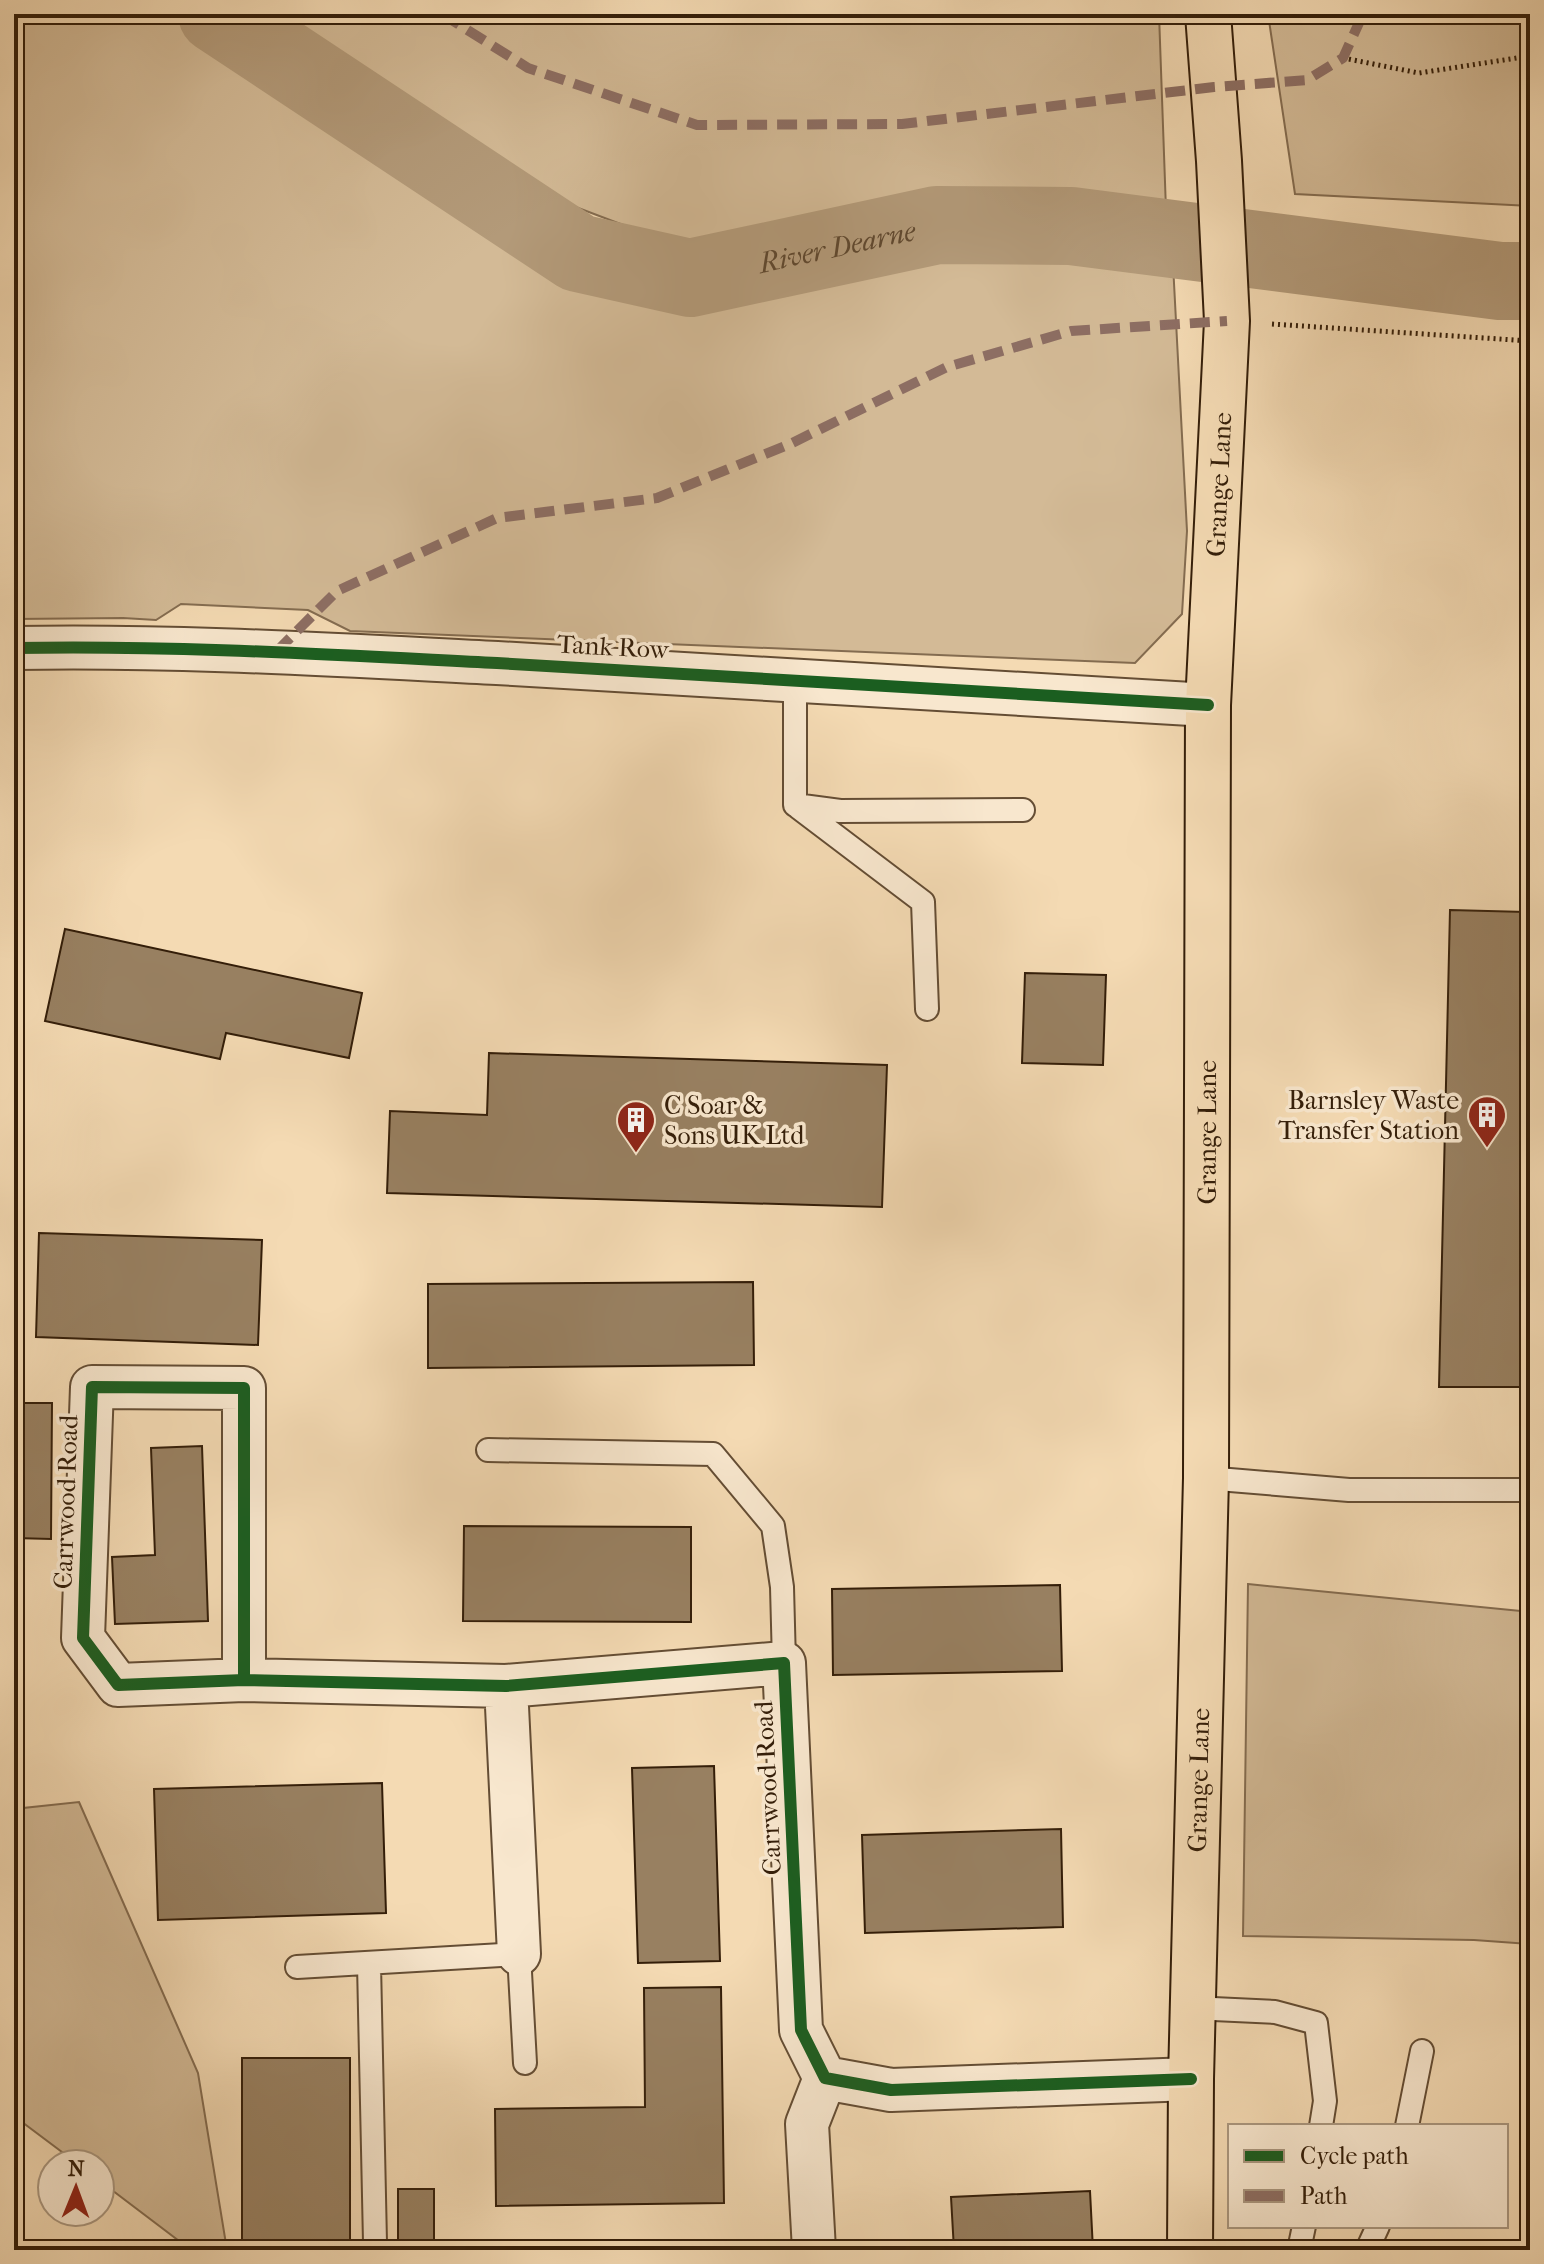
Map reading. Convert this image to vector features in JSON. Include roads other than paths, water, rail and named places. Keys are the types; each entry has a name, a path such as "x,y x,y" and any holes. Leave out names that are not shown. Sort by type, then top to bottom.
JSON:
{"highway":[{"name":"Grange Lane","path":"1190,2250 1192,2008 1206,1478 1208,705 1227,321 1208,14"}],"street":[{"name":"Tank Row","path":"14,648 276,652 795,679 1208,705"},
{"name":"Carrwood Road","path":"244,1680 244,1388 92,1387 83,1638 118,1685 244,1680 506,1686 784,1663 801,2030 825,2078"},
{"path":"506,1686 519,1954"},
{"path":"814,2250 807,2124 825,2078 891,2090 1191,2079"}],"lane":[{"path":"795,679 795,805"},
{"path":"795,805 855,812 1023,810"},
{"path":"795,805 923,902 927,1009"},
{"path":"488,1450 713,1454 773,1526 782,1587 784,1663"},
{"path":"1206,1478 1349,1490 1530,1490"},
{"path":"297,1967 519,1954 525,2063"},
{"path":"369,1964 375,2242"},
{"path":"1192,2008 1275,2012 1316,2023 1325,2101 1321,2124"},
{"path":"1407,2124 1422,2051"},
{"path":"1299,2250 1304,2228"},
{"path":"1367,2250 1377,2228"}],"waterway":[{"name":"River Dearne","path":"217,14 578,253 690,278 937,225 1071,226 1500,281 1530,281"}],"place":[{"name":"Barnsley Waste Transfer Station","path":"1487,1149"},
{"name":"C Soar & Sons UK Ltd","path":"636,1154"}]}
